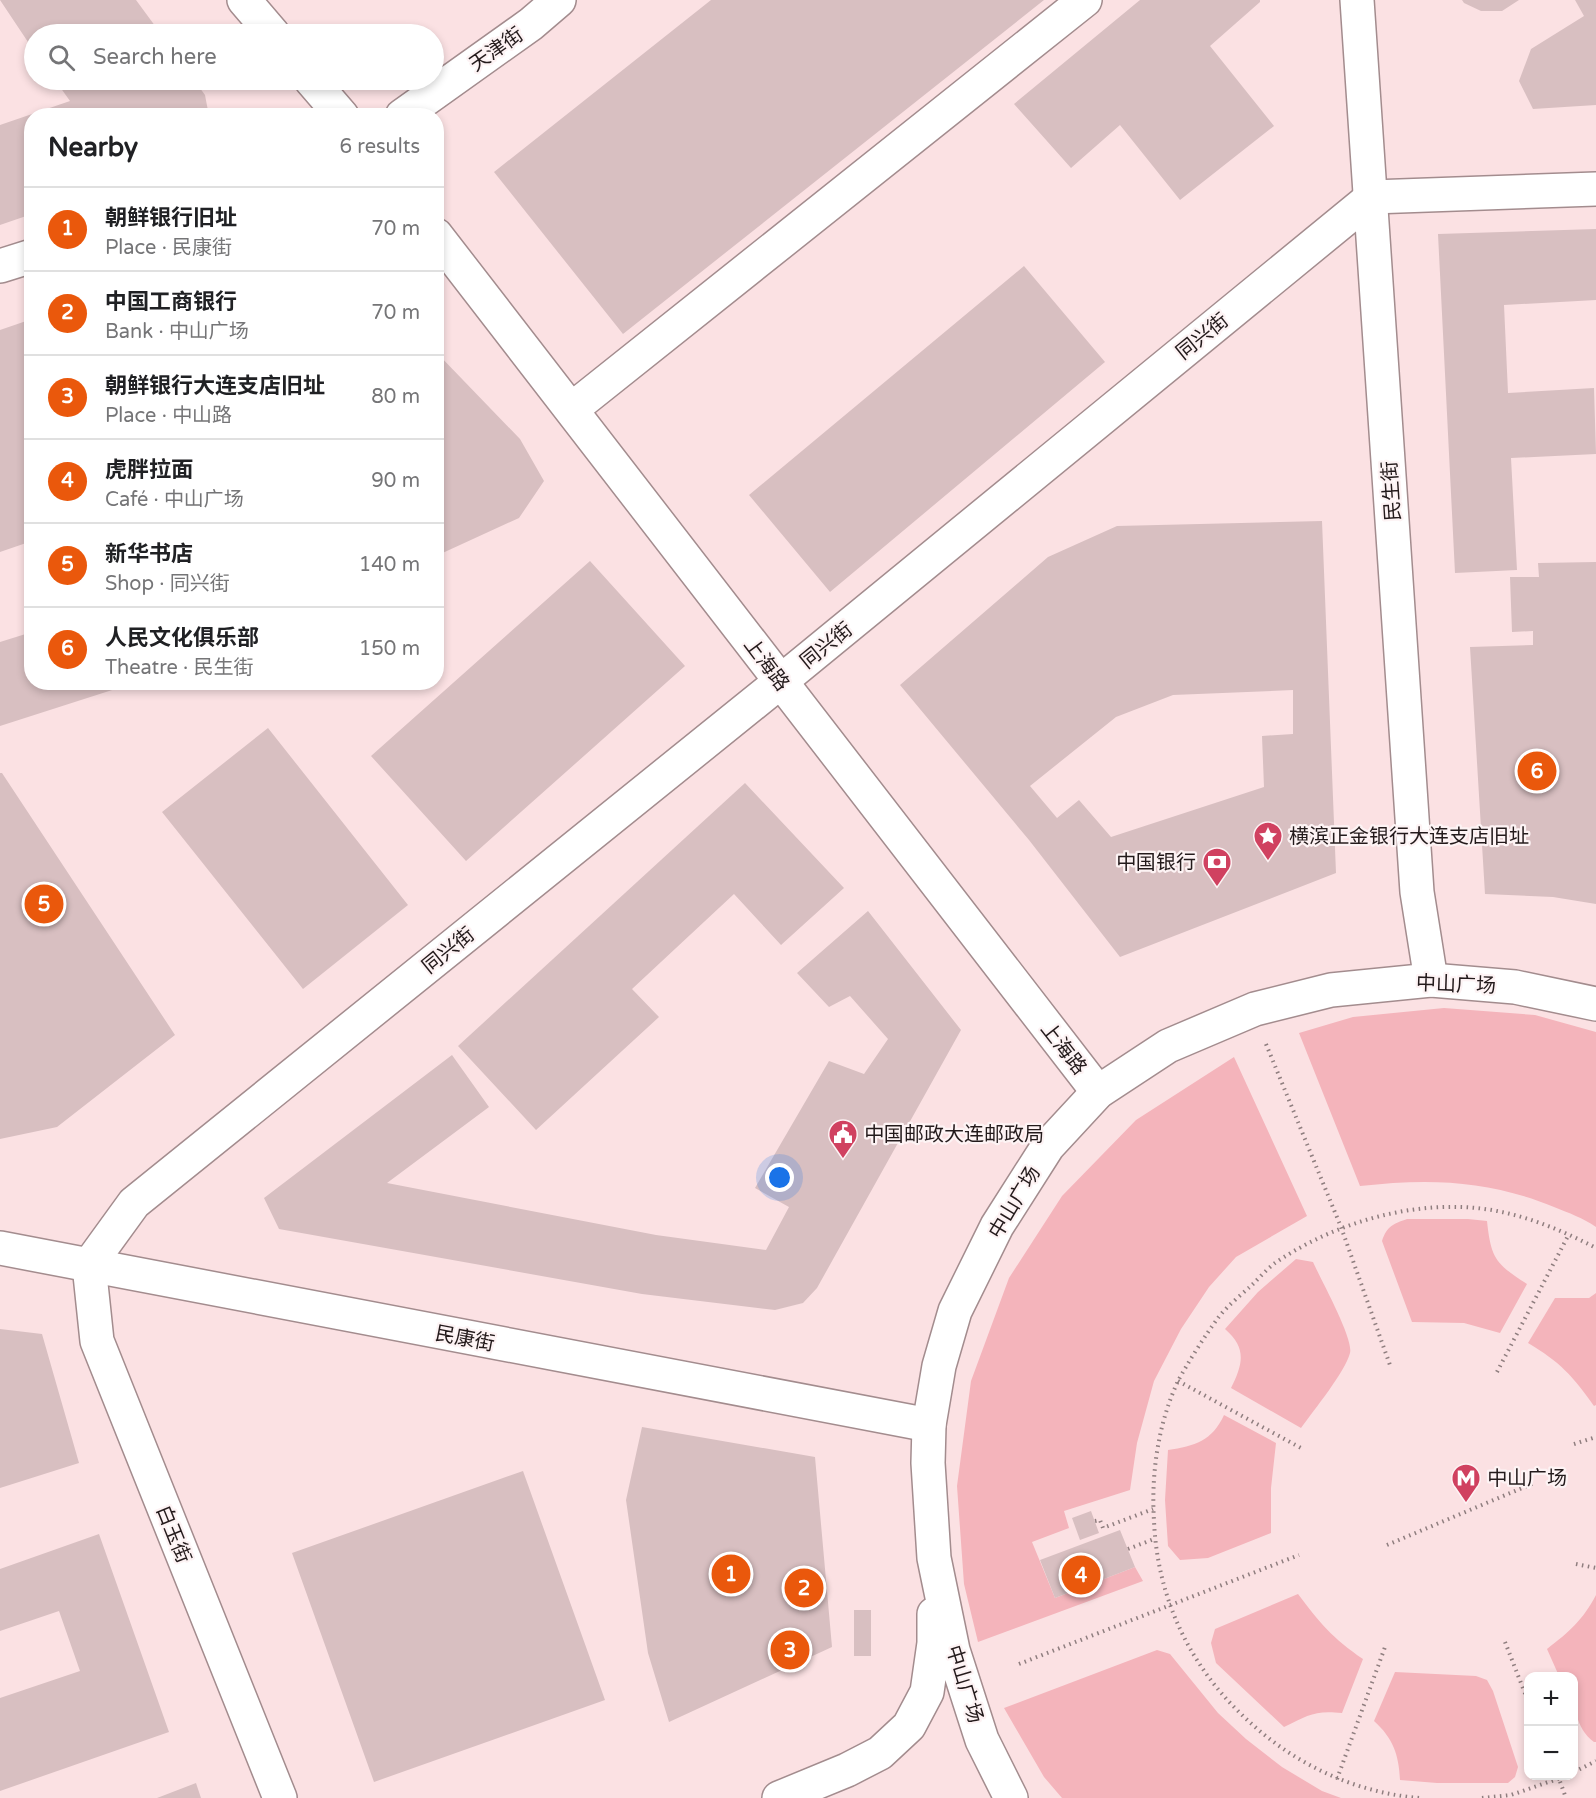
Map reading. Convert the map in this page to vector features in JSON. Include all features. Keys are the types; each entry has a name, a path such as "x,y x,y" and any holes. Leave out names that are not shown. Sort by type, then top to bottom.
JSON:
{"street":[{"path":"244,0 264,24"},
{"name":"天津街","path":"444,86 531,24 559,0"},
{"path":"572,409 1085,0"},
{"name":"民生街","path":"1357,0 1417,892 1431,980"},
{"path":"320,90 335,108"},
{"name":"天津街","path":"413,108 438,90"},
{"path":"1372,197 1596,189"},
{"name":"同兴街","path":"89,1265 134,1203 780,682 1372,197"},
{"name":"上海路","path":"444,245 1098,1092"},
{"path":"0,266 24,258"},
{"name":"中山广场","path":"1011,1798 982,1740 953,1650 934,1558 928,1463 929,1425 939,1366 955,1311 997,1226 1048,1146 1098,1092 1168,1046 1255,1009 1331,990 1431,980 1515,987 1596,1004"},
{"name":"民康街","path":"0,1248 929,1425"},
{"name":"白玉街","path":"89,1265 96,1341 280,1798"},
{"path":"780,1798 880,1754 909,1726 927,1692 934,1643 934,1558"}],"path":[{"path":"1265,1043 1341,1227 1391,1368"},
{"path":"1419,1798 1397,1796 1337,1779 1297,1759 1256,1730 1221,1694 1192,1654 1168,1605 1155,1539 1152,1491 1160,1435 1178,1382 1219,1317 1274,1264 1341,1227 1400,1211 1460,1207 1521,1216 1569,1234 1596,1248"},
{"path":"1497,1372 1569,1234"},
{"path":"1178,1382 1301,1448"},
{"path":"1574,1444 1596,1437"},
{"path":"1388,1545 1534,1483"},
{"path":"1095,1521 1100,1520 1103,1528 1153,1509"},
{"path":"1128,1549 1155,1539"},
{"path":"1019,1664 1299,1555"},
{"path":"1576,1564 1596,1568"},
{"path":"1505,1642 1524,1691"},
{"path":"1337,1779 1385,1647"},
{"path":"1578,1770 1596,1761"},
{"path":"1482,1798 1511,1795 1551,1780"},
{"path":"1560,1780 1566,1798"}],"shaded area":[{"path":"1444,1008 1535,1015 1596,1032 1596,1227 1576,1216 1530,1198 1482,1186 1411,1182 1360,1186 1299,1033 1353,1017"},
{"path":"1234,1057 1307,1216 1236,1257 1209,1287 1181,1329 1154,1381 1137,1443 1130,1490 1064,1511 1069,1528 1032,1542 1055,1598 1135,1567 1143,1581 978,1642 964,1584 957,1486 971,1381 1009,1278 1062,1196 1136,1120"},
{"path":"1407,1219 1487,1221 1493,1252 1497,1259 1508,1271 1527,1284 1500,1333 1464,1323 1412,1322 1382,1241 1391,1226"},
{"path":"1296,1259 1313,1262 1342,1322 1350,1346 1350,1353 1342,1370 1301,1428 1231,1388 1241,1357 1237,1343 1225,1329 1258,1292"},
{"path":"1596,1293 1596,1405 1594,1406 1565,1370 1528,1343 1555,1298 1589,1298"},
{"path":"1224,1415 1276,1443 1271,1488 1271,1533 1208,1558 1180,1560 1168,1546 1165,1500 1168,1450 1202,1441 1214,1431"},
{"path":"1298,1594 1327,1630 1363,1659 1342,1713 1312,1714 1284,1727 1216,1663 1211,1643 1215,1629"},
{"path":"1596,1595 1596,1742 1587,1736 1578,1721 1578,1672 1557,1672 1547,1649 1575,1625"},
{"path":"1157,1650 1170,1654 1218,1713 1246,1739 1282,1767 1322,1791 1341,1798 1062,1798 1044,1777 1004,1708"},
{"path":"1395,1672 1476,1676 1487,1680 1493,1691 1518,1767 1515,1777 1508,1783 1437,1783 1400,1780 1394,1748 1386,1734 1374,1721"}],"building":[{"path":"0,0 136,0 154,24 24,24 24,36"},
{"path":"711,0 1044,0 623,334 494,172"},
{"path":"1140,0 1260,0 1210,46 1274,126 1180,200 1120,125 1071,168 1014,104"},
{"path":"1462,0 1519,0 1502,11 1481,11"},
{"path":"1575,0 1596,0 1596,105 1533,109 1519,81 1531,49 1584,16"},
{"path":"62,90 201,90 205,95 207,108 50,108 70,101"},
{"path":"24,117 24,217 0,225 0,125"},
{"path":"1596,229 1596,300 1504,305 1508,393 1594,388 1596,454 1511,458 1517,570 1455,573 1438,234"},
{"path":"1024,266 1105,362 830,592 749,495"},
{"path":"24,322 24,544 0,552 0,330"},
{"path":"444,360 520,439 544,481 519,518 444,552"},
{"path":"1322,521 1336,873 1120,957 1029,840 900,685 1048,557 1117,526","holes":["1293,690 1293,734 1262,736 1264,787 1111,837 1079,800 1057,818 1030,786 1116,717 1173,695"]},
{"path":"590,561 685,666 466,861 371,756"},
{"path":"1596,562 1596,904 1553,897 1485,894 1470,647 1533,645 1533,631 1512,632 1510,577 1539,577 1538,563"},
{"path":"24,634 24,690 112,690 0,726 0,642"},
{"path":"268,728 408,905 303,989 162,812"},
{"path":"0,773 175,1035 57,1127 0,1139"},
{"path":"745,783 844,888 781,945 734,894 632,989 659,1017 536,1130 458,1046"},
{"path":"868,911 961,1030 817,1288 803,1303 775,1310 642,1294 279,1229 264,1198 452,1055 489,1107 387,1183 656,1235 766,1250 789,1207 755,1188 829,1061 864,1074 888,1039 850,996 829,1007 797,973"},
{"path":"0,1329 42,1334 79,1463 0,1488"},
{"path":"642,1427 815,1457 832,1647 669,1722 648,1653 626,1500"},
{"path":"523,1471 605,1700 374,1782 292,1553"},
{"path":"1091,1511 1099,1533 1080,1540 1072,1518"},
{"path":"1120,1530 1135,1567 1055,1598 1040,1560"},
{"path":"99,1534 169,1732 0,1791 0,1698 80,1671 59,1611 0,1631 0,1569"},
{"path":"854,1610 871,1610 871,1656 854,1656"},
{"path":"196,1783 201,1798 157,1798"}],"place":[{"name":"人民文化俱乐部","path":"1537,771"},
{"name":"横滨正金银行大连支店旧址","path":"1268,862"},
{"name":"中国银行","path":"1217,888"},
{"name":"新华书店","path":"44,904"},
{"name":"中国邮政大连邮政局","path":"843,1160"},
{"name":"中山广场","path":"1466,1504"},
{"name":"朝鲜银行旧址","path":"731,1574"},
{"name":"虎胖拉面","path":"1081,1575"},
{"name":"中国工商银行","path":"804,1588"},
{"name":"朝鲜银行大连支店旧址","path":"790,1650"}]}
